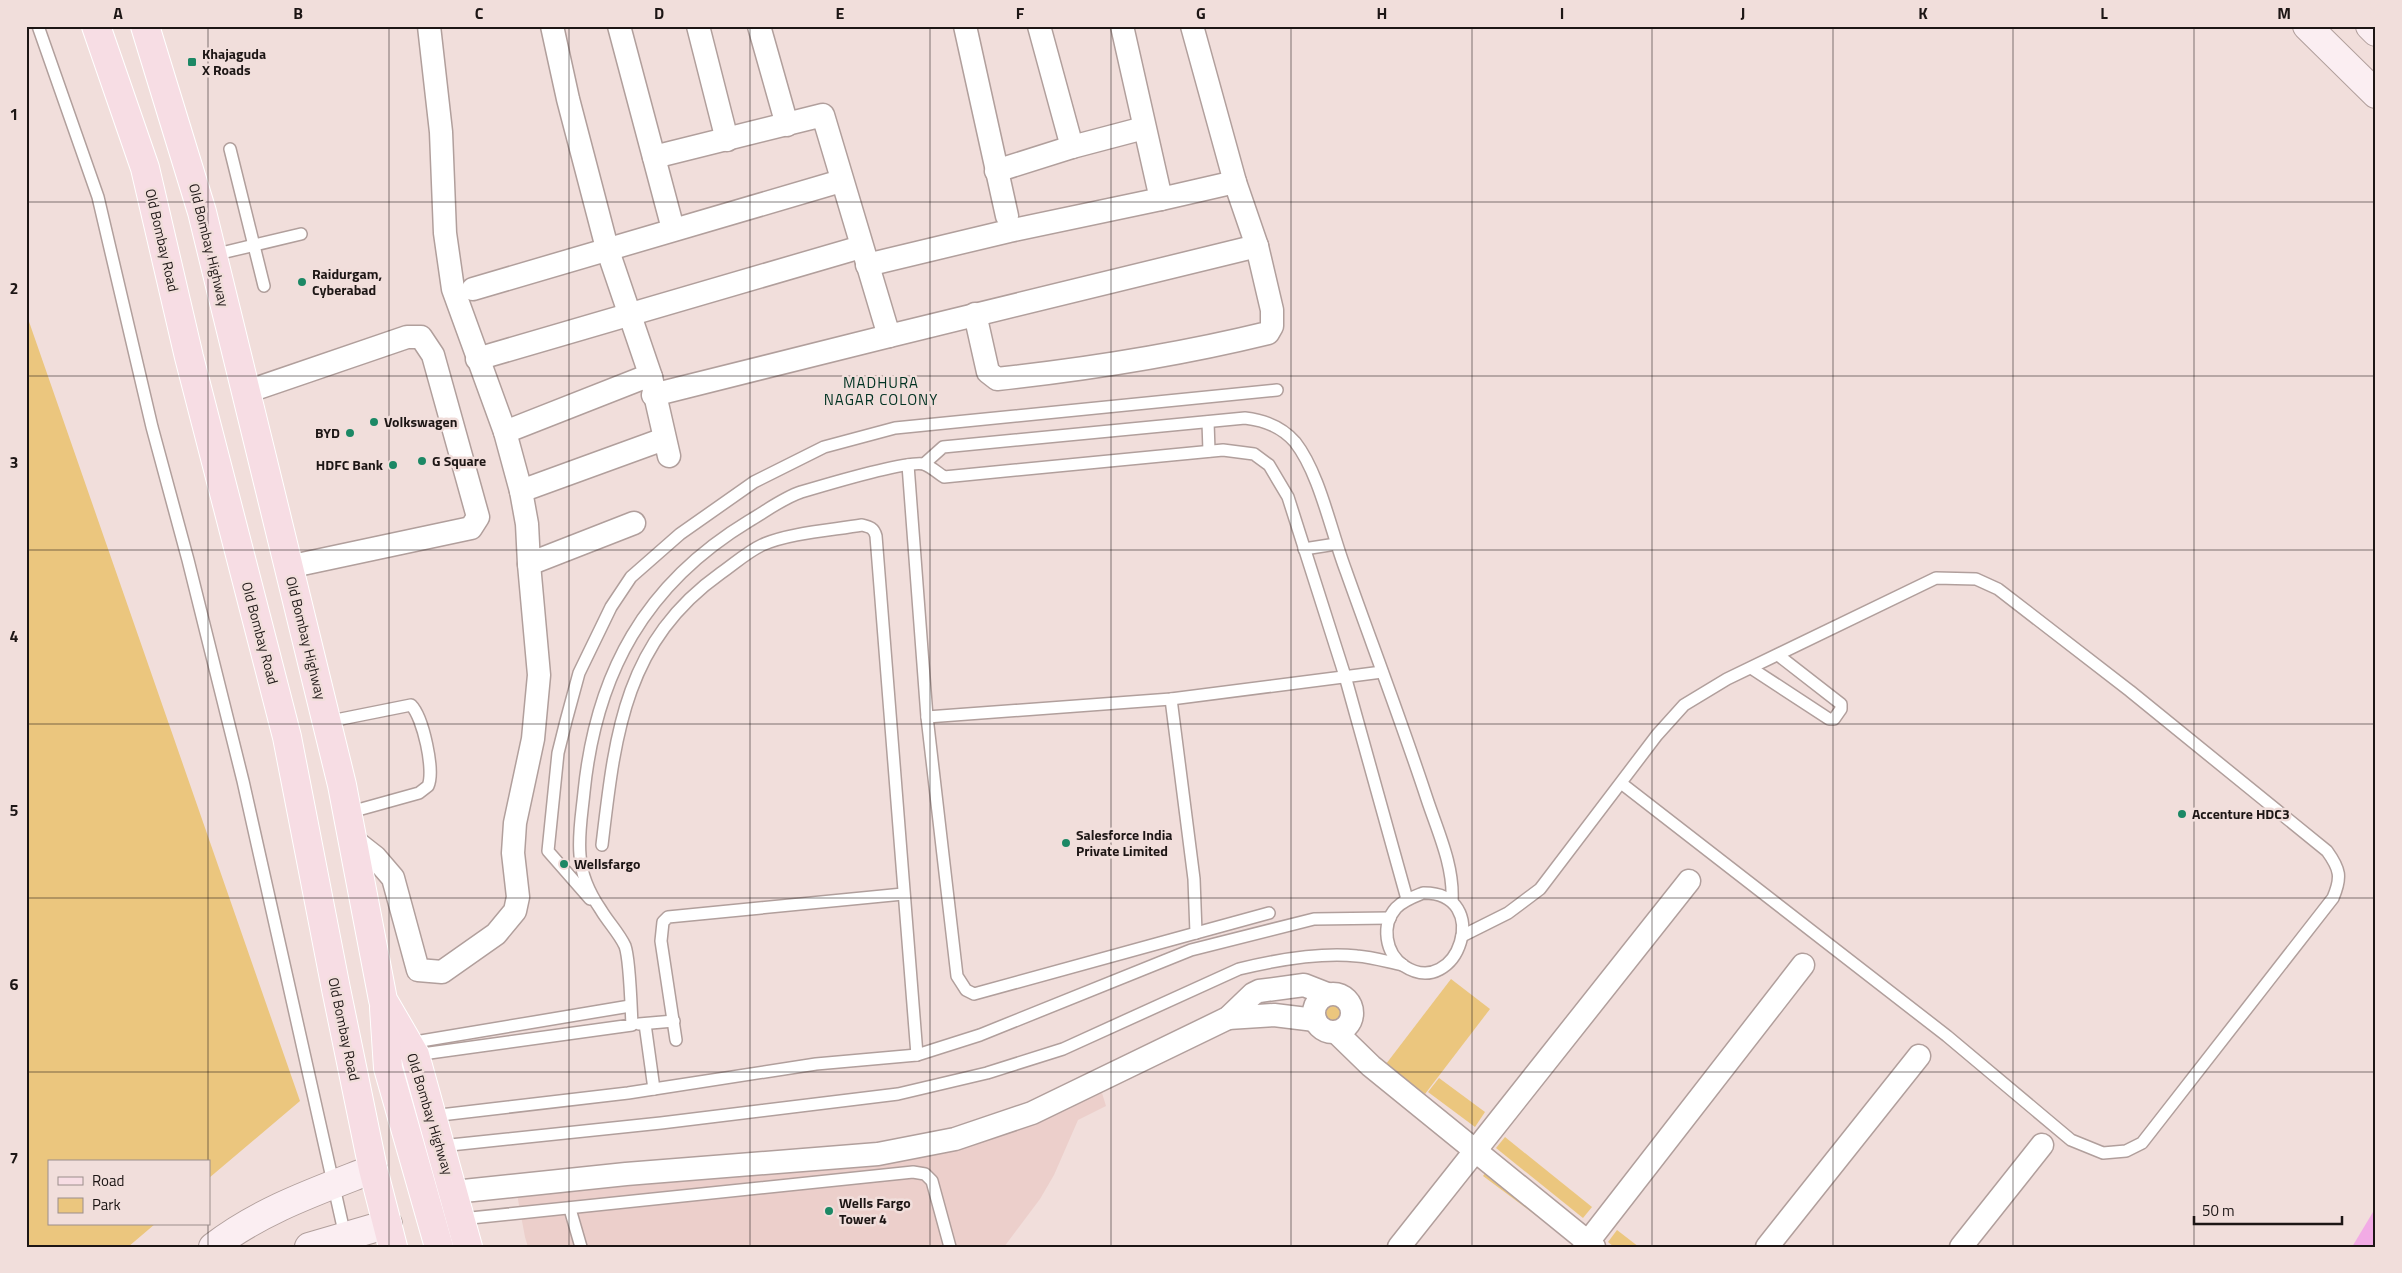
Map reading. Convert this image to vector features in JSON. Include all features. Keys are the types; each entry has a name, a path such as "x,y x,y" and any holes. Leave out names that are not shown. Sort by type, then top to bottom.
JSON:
{"main road":[{"name":"Old Bombay Road","path":"96,26 145,168 189,357 287,736 373,1169 391,1235"},
{"name":"Old Bombay Highway","path":"145,26 182,142 213,255 326,722 349,826 383,1000 411,1049 454,1192 468,1247"},
{"path":"383,1000 388,1068 439,1247"}],"street":[{"path":"349,826 393,878 418,970 442,972 496,934 515,910 518,897 513,853 515,823 533,739 539,675 529,564 528,524 505,432 453,289 445,233 441,132 429,26"},
{"path":"521,491 667,447 652,386 607,248 568,99 552,26"},
{"path":"620,26 673,229"},
{"path":"698,26 728,140"},
{"path":"759,26 787,125"},
{"path":"965,26 1007,216"},
{"path":"1039,26 1072,147"},
{"path":"1122,26 1161,199"},
{"path":"975,314 988,372 997,379 1111,366 1207,348 1268,333 1272,326 1272,310 1257,246 1235,182 1192,26"},
{"path":"2307,26 2376,94"},
{"path":"2370,26 2376,32"},
{"path":"654,157 787,125 823,114 889,336"},
{"path":"996,171 1072,147 1144,128"},
{"path":"473,289 607,248 842,181"},
{"path":"477,359 629,316 864,256 1009,230 1235,182"},
{"path":"505,432 640,379 652,386 889,336 1257,246"},
{"path":"246,392 407,337 422,337 433,355 478,517 471,528 288,567"},
{"path":"529,564 634,522"},
{"path":"1399,1247 1689,881"},
{"path":"1327,994 1317,1002 1313,1014 1323,1030 1336,1032 1370,1066 1589,1245 1803,965"},
{"path":"454,1192 626,1174 878,1154 955,1139 1032,1113 1228,1018 1253,994 1267,988 1304,984 1327,994 1340,995 1352,1009 1352,1015 1346,1026 1336,1032"},
{"path":"1228,1018 1274,1015 1315,1020"},
{"path":"1767,1247 1920,1056"},
{"path":"1961,1247 2042,1145"},
{"path":"227,1242 282,1204 373,1169"},
{"path":"309,1247 345,1236 391,1235"}],"lane":[{"path":"38,26 98,197 152,427 188,560 243,781 318,1108 345,1236"},
{"path":"230,149 264,286"},
{"path":"213,255 301,234"},
{"path":"600,909 548,851 558,753 579,673 610,607 631,577 680,534 754,482 793,462 824,448 895,428 1277,390"},
{"path":"924,464 943,447 1245,418 1260,420 1279,428 1294,440 1309,463 1336,544 1412,751 1448,863 1453,883 1452,901 1462,921 1462,936 1455,956 1447,965 1425,972 1412,970 1403,965 1392,954 1388,942 1390,918 1407,899 1423,893 1436,893 1452,901"},
{"path":"1208,422 1209,451"},
{"path":"632,1025 625,948 600,909 585,879 580,857 579,836 586,766 594,727 612,671 633,630 675,578 730,532 792,495 836,482 908,465 924,464 944,477 1223,450 1254,454 1269,465 1288,496 1345,676 1407,899"},
{"path":"908,465 927,717 957,976 966,990 974,994 1269,914"},
{"path":"602,845 611,766 628,694 642,662 692,595 762,545 782,539 862,525 874,530 876,536 903,894 918,1055"},
{"path":"1304,549 1336,544"},
{"path":"1462,936 1508,913 1540,889 1621,783 1684,705 1751,668 1936,578 1976,579 1998,588 2130,691 2327,851 2338,866 2337,888 2333,898 2142,1143 2126,1151 2103,1153 2071,1140 1947,1036 1621,783"},
{"path":"1751,668 1829,719 1834,719 1841,709 1841,704 1778,656"},
{"path":"927,717 1171,699 1382,672"},
{"path":"1171,699 1174,709 1194,879 1196,933"},
{"path":"326,722 411,705 419,718 431,771 428,786 418,793 349,826"},
{"path":"676,1040 661,941 663,922 668,917 903,894"},
{"path":"432,1116 654,1089 816,1064 918,1055 980,1035 1191,950 1224,940 1314,919 1390,918"},
{"path":"440,1146 661,1123 898,1094 987,1073 1063,1049 1239,968 1270,961 1312,956 1357,956 1403,965"},
{"path":"411,1049 630,1006"},
{"path":"411,1049 674,1021"},
{"path":"645,1024 654,1089"},
{"path":"461,1219 913,1172 925,1174 932,1181 950,1247"},
{"path":"570,1209 581,1247"}],"shaded area":[{"path":"1102,1093 1106,1106 1078,1120 1054,1175 1040,1199 1004,1247 528,1247 525,1237 516,1189 968,1142 1078,1104"},
{"path":"2376,1207 2376,1247 2352,1247"}],"green space":[{"path":"26,313 300,1101 210,1177 210,1160 48,1160 48,1226 153,1226 128,1247 26,1247"},
{"path":"1451,979 1490,1009 1425,1094 1386,1064"},
{"path":"1331,1001 1339,1004 1342,1012 1339,1020 1331,1023 1323,1020 1320,1012 1323,1004"},
{"path":"1439,1078 1485,1112 1475,1127 1428,1092"},
{"path":"1505,1137 1592,1207 1583,1218 1496,1148"},
{"path":"1488,1169 1563,1226 1558,1232 1483,1176"},
{"path":"1617,1230 1639,1247 1614,1247 1608,1242"}],"place":[{"name":"Khajaguda X Roads","path":"192,62"},
{"name":"Raidurgam, Cyberabad","path":"302,282"},
{"name":"Volkswagen","path":"374,422"},
{"name":"BYD","path":"350,433"},
{"name":"G Square","path":"422,461"},
{"name":"HDFC Bank","path":"393,465"},
{"name":"Accenture HDC3","path":"2182,814"},
{"name":"Salesforce India Private Limited","path":"1066,843"},
{"name":"Wellsfargo","path":"564,864"},
{"name":"Wells Fargo Tower 4","path":"829,1211"}],"district":[{"name":"MADHURA NAGAR COLONY","path":"881,392"}]}
